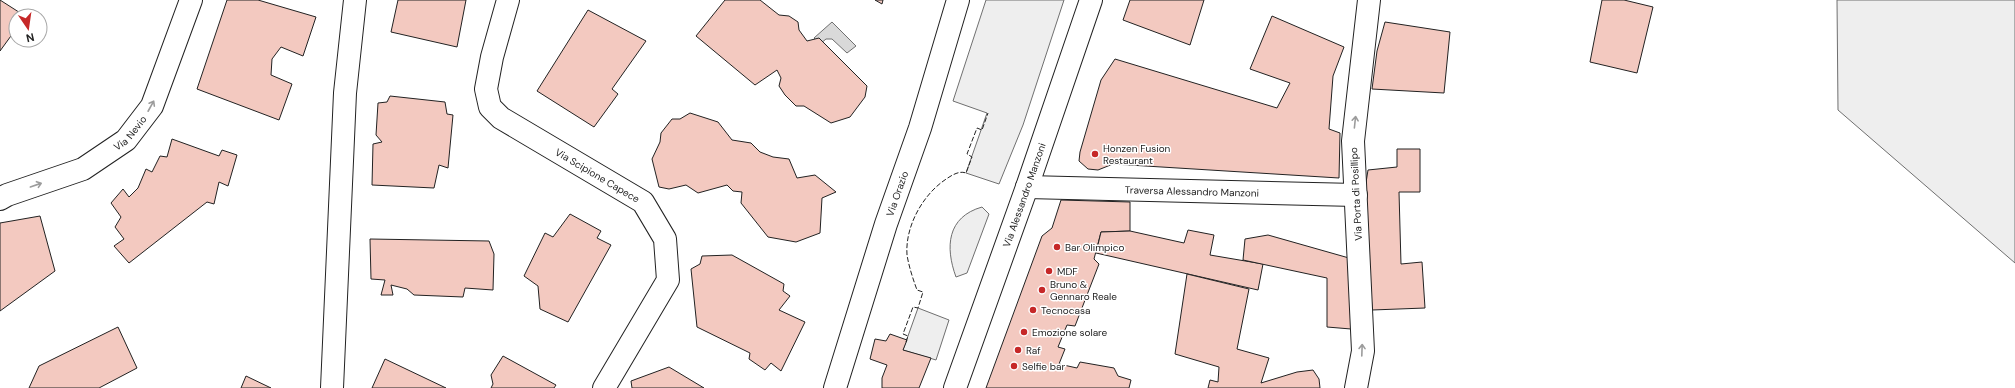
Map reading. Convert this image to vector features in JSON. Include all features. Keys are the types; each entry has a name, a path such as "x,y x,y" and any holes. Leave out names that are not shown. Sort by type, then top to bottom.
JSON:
{"street":[{"name":"Via Nevio","path":"0,199 7,195 83,169 126,140 152,106 191,0"},
{"path":"332,388 345,93 355,0"},
{"name":"Via Scipione Capece","path":"508,0 492,57 486,89 490,107 501,118 642,202 665,239 668,280 604,388"},
{"name":"Via Orazio","path":"835,388 886,224 920,128 958,0"},
{"name":"Via Alessandro Manzoni","path":"955,388 1027,187 1090,0"},
{"name":"Via Porta di Posillipo","path":"1356,388 1363,351 1353,141 1369,0"},
{"name":"Traversa Alessandro Manzoni","path":"1027,187 1356,195"}],"shaded area":[{"path":"986,0 1064,0 1023,125 999,184 966,173 987,113 953,101"},
{"path":"1837,0 2015,0 2015,263 1838,110"},
{"path":"832,22 856,46 847,53 832,39 826,39 820,44 814,38"},
{"path":"982,207 989,214 967,273 956,277 950,255 952,234 955,226 962,218 970,212"},
{"path":"918,308 949,320 936,360 903,350"}],"building":[{"path":"0,0 12,8 8,8 8,40 0,51"},
{"path":"227,0 258,0 316,17 303,56 281,47 272,59 271,75 292,84 279,120 197,89"},
{"path":"398,0 466,0 457,47 391,32"},
{"path":"725,0 760,0 779,15 789,16 798,22 799,30 807,41 819,38 867,86 865,97 850,117 831,123 804,106 796,106 785,95 779,86 781,78 777,70 755,85 696,36"},
{"path":"875,0 883,0 882,4"},
{"path":"1130,0 1204,0 1190,45 1123,20"},
{"path":"1602,0 1624,0 1653,7 1637,73 1590,62"},
{"path":"588,10 646,41 612,89 618,94 594,127 537,91"},
{"path":"1272,16 1344,47 1333,76 1329,129 1340,133 1339,178 1113,164 1098,170 1088,169 1079,161 1080,152 1101,80 1115,59 1277,108 1290,83 1250,69"},
{"path":"1385,22 1450,32 1444,93 1372,89 1377,51"},
{"path":"390,96 445,102 447,114 453,115 448,168 439,165 434,188 372,185 373,144 382,142 376,135 378,103 387,102"},
{"path":"690,113 718,122 732,140 751,143 760,152 773,157 789,159 797,178 815,175 836,192 822,198 820,233 796,242 768,237 741,203 742,192 733,191 727,185 698,193 686,185 669,189 659,187 652,159 660,142 661,133 672,119 680,119"},
{"path":"172,139 219,156 222,150 237,155 228,186 219,182 214,204 207,202 129,263 114,246 124,239 115,227 121,217 111,203 123,189 129,197 138,188 146,169 152,172 160,156 167,157"},
{"path":"1397,149 1420,149 1420,192 1399,192 1401,264 1422,262 1425,308 1372,310 1365,189 1368,170 1397,167"},
{"path":"1061,200 1130,202 1130,231 1101,232 1094,259 1099,264 1075,326 1067,325 1058,347 1065,349 1059,364 1077,368 1080,362 1114,368 1118,376 1131,380 1129,388 986,388 1042,236 1052,228"},
{"path":"570,214 601,231 597,238 611,245 568,322 540,309 538,286 524,276 545,233 553,237"},
{"path":"40,216 55,271 0,311 0,223"},
{"path":"1188,230 1214,235 1210,255 1263,264 1258,290 1096,253 1101,232 1130,231 1184,243"},
{"path":"1268,235 1349,258 1351,329 1327,327 1327,278 1243,260 1245,239"},
{"path":"370,239 489,241 494,254 493,290 465,288 463,297 414,295 407,289 391,285 393,295 381,295 385,280 371,279"},
{"path":"732,255 784,284 783,291 790,296 779,310 805,322 781,371 771,363 765,370 749,359 750,353 697,327 691,269 700,264 702,256"},
{"path":"1187,274 1249,289 1237,349 1269,358 1261,383 1297,372 1313,370 1319,379 1320,388 1208,388 1210,380 1218,382 1219,367 1175,354"},
{"path":"118,327 137,368 99,388 29,388 39,366"},
{"path":"890,334 907,340 903,350 931,358 919,388 882,388 882,378 887,365 870,359 875,339 886,341"},
{"path":"503,356 556,385 554,388 491,388 493,384 491,375"},
{"path":"385,359 446,388 372,388"},
{"path":"669,367 704,388 632,388 631,381"},
{"path":"246,376 271,388 241,388"}],"fence":[{"path":"906,342 908,336 903,334 913,307 918,308 923,292 917,290 907,255 907,245 912,224 921,205 934,189 954,174 960,172 966,173 972,157 967,154 977,128 982,130 988,113"}],"place":[{"name":"Honzen Fusion Restaurant","path":"1095,154"},
{"name":"Bar Olimpico","path":"1057,247"},
{"name":"MDF","path":"1049,271"},
{"name":"Bruno & Gennaro Reale","path":"1042,290"},
{"name":"Tecnocasa","path":"1033,310"},
{"name":"Emozione solare","path":"1024,332"},
{"name":"Raf","path":"1018,350"},
{"name":"Selfie bar","path":"1014,366"}]}
